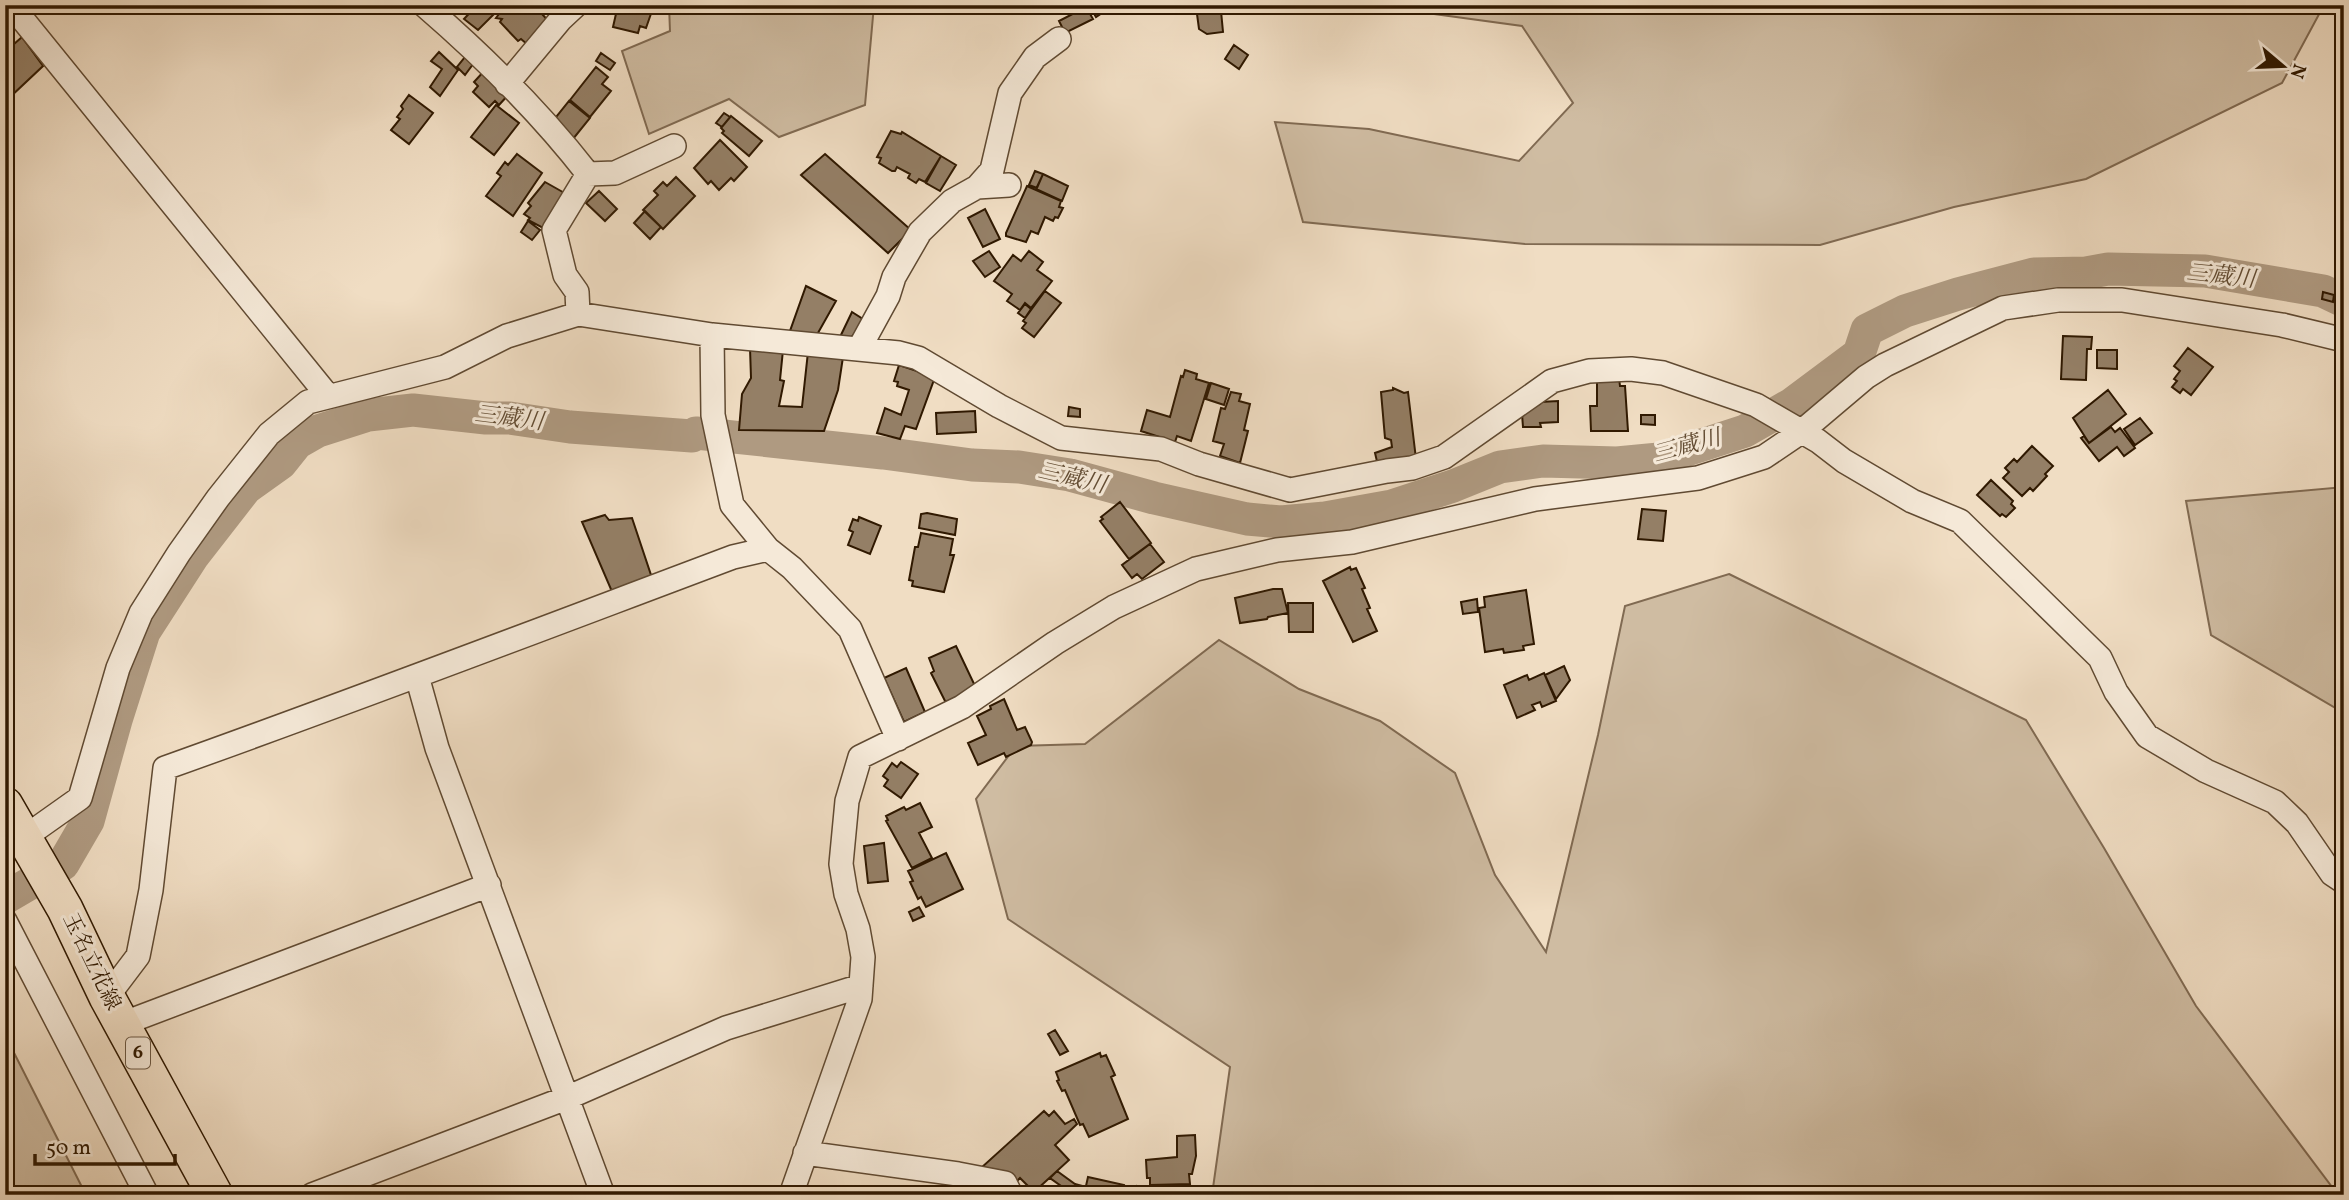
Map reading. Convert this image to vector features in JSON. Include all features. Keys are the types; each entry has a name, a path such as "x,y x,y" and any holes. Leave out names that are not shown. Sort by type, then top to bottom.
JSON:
{"main road":[{"name":"玉名立花線","path":"5,805 65,909 115,1011 215,1195"}],"street":[{"path":"12,5 328,396"},
{"path":"424,5 472,46 588,174"},
{"path":"508,84 561,10"},
{"path":"859,349 888,296 894,277 920,232 952,201 977,187 992,170 1010,93 1035,57 1059,39"},
{"path":"588,174 615,173 674,146"},
{"path":"578,314 577,292 565,275 554,230 588,174"},
{"path":"977,187 1009,185"},
{"path":"791,1195 860,999 863,957 841,864 847,801 860,757 962,707 1055,643 1114,607 1196,569 1277,550 1352,542 1535,499 1698,478 1764,457 1801,432 1866,377 1885,365 2003,308 2058,300 2122,300 2281,326 2344,340"},
{"path":"33,851 80,798 118,668 141,613 218,498 268,434 307,402 445,367 507,337 578,314 712,335 899,353 918,358 999,406 1061,438 1161,449 1199,464 1290,489 1412,468 1444,457 1552,381 1589,371 1631,369 1663,373 1756,405 1912,501 1960,521 2100,658 2116,692 2147,736 2206,771 2275,802 2297,823 2332,874 2344,882"},
{"path":"712,335 713,415 732,505 768,549 792,568 850,629 898,739"},
{"path":"115,1011 138,956 151,890 166,768 733,557 768,549"},
{"path":"417,676 437,748 569,1097 603,1195"},
{"path":"115,1011 489,885"},
{"path":"8,927 147,1195"},
{"path":"312,1195 569,1097 726,1028 861,986"},
{"path":"805,1153 1005,1183 1011,1195"}],"shaded area":[{"path":"669,5 874,5 865,105 779,137 729,99 649,134 622,51 670,31"},
{"path":"1368,5 2324,5 2282,83 2086,179 1954,207 1820,245 1525,244 1303,222 1275,122 1369,129 1519,161 1573,103 1522,26"},
{"path":"2344,487 2344,713 2211,635 2186,501"},
{"path":"1729,574 2026,720 2196,1006 2338,1195 1212,1195 1230,1067 1008,919 976,799 1016,746 1085,744 1219,640 1299,689 1380,721 1455,773 1495,875 1546,952 1598,735 1625,606"},
{"path":"5,1035 86,1195 5,1195"}],"building":[{"path":"477,5 494,14 478,30 464,19"},
{"path":"506,5 534,5 551,24 528,45 521,39 518,41 500,22 502,19 496,18"},
{"path":"618,5 654,5 646,28 640,26 638,33 613,27"},
{"path":"1089,5 1114,5 1096,17"},
{"path":"1086,7 1093,19 1065,33 1059,21"},
{"path":"1221,11 1223,32 1207,34 1199,29 1197,14"},
{"path":"22,37 43,66 9,98 5,94 5,52"},
{"path":"1234,45 1248,55 1239,69 1225,59"},
{"path":"439,52 458,70 440,96 430,87 442,69 431,61"},
{"path":"469,52 476,60 465,75 457,67"},
{"path":"601,53 615,63 610,70 596,61"},
{"path":"596,67 608,77 602,84 611,91 590,117 570,100"},
{"path":"485,70 509,94 499,105 495,101 489,107 473,92 478,86 474,82"},
{"path":"409,95 433,113 409,144 391,130 400,119 397,117 403,109 401,106"},
{"path":"569,101 590,118 573,139 553,121"},
{"path":"496,105 519,123 494,155 471,137"},
{"path":"724,113 730,117 722,127 716,123"},
{"path":"731,116 762,141 749,156 722,133 724,131 721,128"},
{"path":"891,131 902,132 941,156 925,182 919,179 916,183 908,178 910,174 897,167 892,171 879,163 881,158 877,157"},
{"path":"720,140 747,167 734,181 731,178 719,190 711,181 708,184 694,168"},
{"path":"517,154 542,173 513,216 486,196 501,176 497,173 505,162 508,165"},
{"path":"825,154 911,230 888,253 801,175"},
{"path":"941,156 956,165 940,191 926,183"},
{"path":"1035,171 1043,174 1037,188 1029,185"},
{"path":"1043,174 1068,186 1062,201 1036,189"},
{"path":"676,177 695,196 663,229 643,210 658,195 654,191 663,182 667,186"},
{"path":"545,182 568,195 545,229 528,220 530,218 524,214 531,206 528,203"},
{"path":"1027,186 1061,201 1059,207 1063,208 1058,218 1055,217 1053,221 1045,217 1038,234 1031,231 1026,242 1006,236 1006,233"},
{"path":"599,191 617,209 605,221 586,203"},
{"path":"985,209 1000,239 983,247 968,218"},
{"path":"645,211 661,227 650,239 634,223"},
{"path":"528,221 540,230 532,240 521,232"},
{"path":"989,251 1000,267 985,277 973,261"},
{"path":"1029,251 1043,262 1037,270 1052,281 1031,308 1025,303 1020,310 1007,301 1012,294 994,281 1013,255 1021,261"},
{"path":"806,286 836,301 814,340 790,331"},
{"path":"1045,291 1061,303 1034,337 1022,328 1026,323 1023,321"},
{"path":"2323,292 2334,295 2333,302 2322,299"},
{"path":"1025,304 1031,309 1025,318 1018,313"},
{"path":"852,312 866,321 849,340 840,337"},
{"path":"2063,336 2092,337 2091,349 2087,349 2086,380 2061,379"},
{"path":"750,348 783,350 780,380 784,381 779,406 802,407 808,352 843,357 838,390 824,431 739,430 742,394 751,378"},
{"path":"2188,348 2213,367 2191,395 2183,389 2180,393 2172,387 2180,371 2174,366"},
{"path":"2097,350 2117,350 2117,369 2097,368"},
{"path":"899,365 935,377 916,429 905,426 900,439 877,433 885,408 901,415 909,390 897,386 898,382 894,381"},
{"path":"1185,370 1197,374 1196,379 1209,383 1191,441 1177,436 1175,442 1141,431 1147,410 1170,417"},
{"path":"1597,378 1619,378 1620,386 1625,386 1628,431 1591,431 1590,406 1597,406"},
{"path":"1211,383 1229,389 1224,405 1206,399"},
{"path":"1393,388 1408,392 1416,459 1379,470 1375,453 1392,447 1391,440 1385,438 1381,392"},
{"path":"2108,390 2126,414 2089,443 2073,418"},
{"path":"1231,392 1241,394 1239,401 1250,404 1244,430 1248,431 1240,463 1220,456 1224,444 1213,441 1221,408 1225,409"},
{"path":"1558,401 1558,422 1540,423 1541,427 1523,427 1522,414 1532,406 1540,402"},
{"path":"1069,407 1080,409 1080,417 1068,416"},
{"path":"975,411 976,432 937,434 936,413"},
{"path":"1641,415 1655,415 1655,425 1641,424"},
{"path":"2140,418 2152,433 2135,445 2124,429"},
{"path":"2111,427 2115,432 2120,428 2135,448 2124,456 2117,447 2099,461 2081,438 2084,436 2089,443"},
{"path":"2032,446 2053,466 2033,491 2030,488 2022,496 2003,478 2009,472 2005,468 2014,459 2017,462"},
{"path":"1991,480 2013,501 2011,504 2015,508 2006,517 2002,514 2000,516 1977,495"},
{"path":"1120,502 1151,543 1129,559 1100,521 1103,519 1101,517"},
{"path":"1642,509 1666,511 1663,541 1638,539"},
{"path":"921,514 957,519 955,535 919,528"},
{"path":"605,515 609,520 632,518 652,578 613,594 582,522"},
{"path":"859,517 881,526 870,554 848,545 853,532 849,530 853,519 858,521"},
{"path":"921,533 953,539 950,555 954,555 944,592 912,586 913,581 909,580 915,547 918,547"},
{"path":"1150,544 1164,562 1142,579 1137,574 1132,578 1122,565"},
{"path":"1350,567 1351,570 1356,568 1365,588 1362,589 1370,608 1367,609 1377,631 1353,642 1323,581"},
{"path":"1282,589 1288,613 1240,623 1235,598"},
{"path":"1526,590 1534,644 1523,646 1524,650 1485,652 1479,608 1485,607 1484,597"},
{"path":"1477,599 1478,612 1463,614 1461,602"},
{"path":"1288,603 1313,603 1313,632 1289,632"},
{"path":"956,646 976,688 948,702 931,673 934,671 929,658"},
{"path":"1564,666 1570,680 1556,699 1545,675"},
{"path":"906,668 925,712 904,722 884,678"},
{"path":"1544,673 1556,701 1542,707 1540,702 1532,705 1535,710 1517,718 1504,685 1527,675 1529,680"},
{"path":"1004,699 1017,730 1025,727 1031,745 1006,757 1004,753 978,765 968,743 986,735 977,716"},
{"path":"901,762 918,774 901,798 884,786 888,780 883,776 892,763 897,767"},
{"path":"920,803 932,827 919,833 932,858 912,868 886,821 886,816"},
{"path":"884,843 888,881 868,883 864,846"},
{"path":"946,853 963,889 926,907 921,897 918,899 908,871"},
{"path":"919,907 924,916 913,921 909,912"},
{"path":"1055,1030 1068,1051 1060,1055 1048,1034"},
{"path":"1100,1053 1101,1057 1106,1055 1115,1075 1111,1077 1128,1119 1089,1137 1083,1124 1080,1125 1065,1090 1062,1091 1056,1072"},
{"path":"1044,1111 1049,1116 1054,1111 1065,1124 1074,1119 1077,1124 1055,1145 1069,1160 1034,1192 1020,1178 1005,1193 981,1168"},
{"path":"1195,1135 1196,1156 1192,1174 1189,1174 1190,1184 1150,1185 1146,1160 1177,1157 1177,1136"},
{"path":"1057,1171 1075,1184 1086,1187 1084,1195 1071,1193 1050,1178"},
{"path":"1088,1177 1124,1185 1123,1192 1134,1195 1084,1195"},
{"path":"1137,1186 1152,1189 1151,1195 1135,1195"}],"waterway":[{"name":"三蔵川","path":"5,898 63,864 88,821 144,632 193,556 246,488 281,463 297,443 318,431 368,415 413,410 510,418 570,427 692,436 696,433 972,465 1019,467 1070,475 1247,519 1281,522 1325,518 1392,506 1500,467 1543,461 1617,463 1659,459 1745,431 1792,404 1859,354 1867,330 1905,311 2034,274 2086,273 2108,269 2205,271 2323,291 2344,301"}]}
